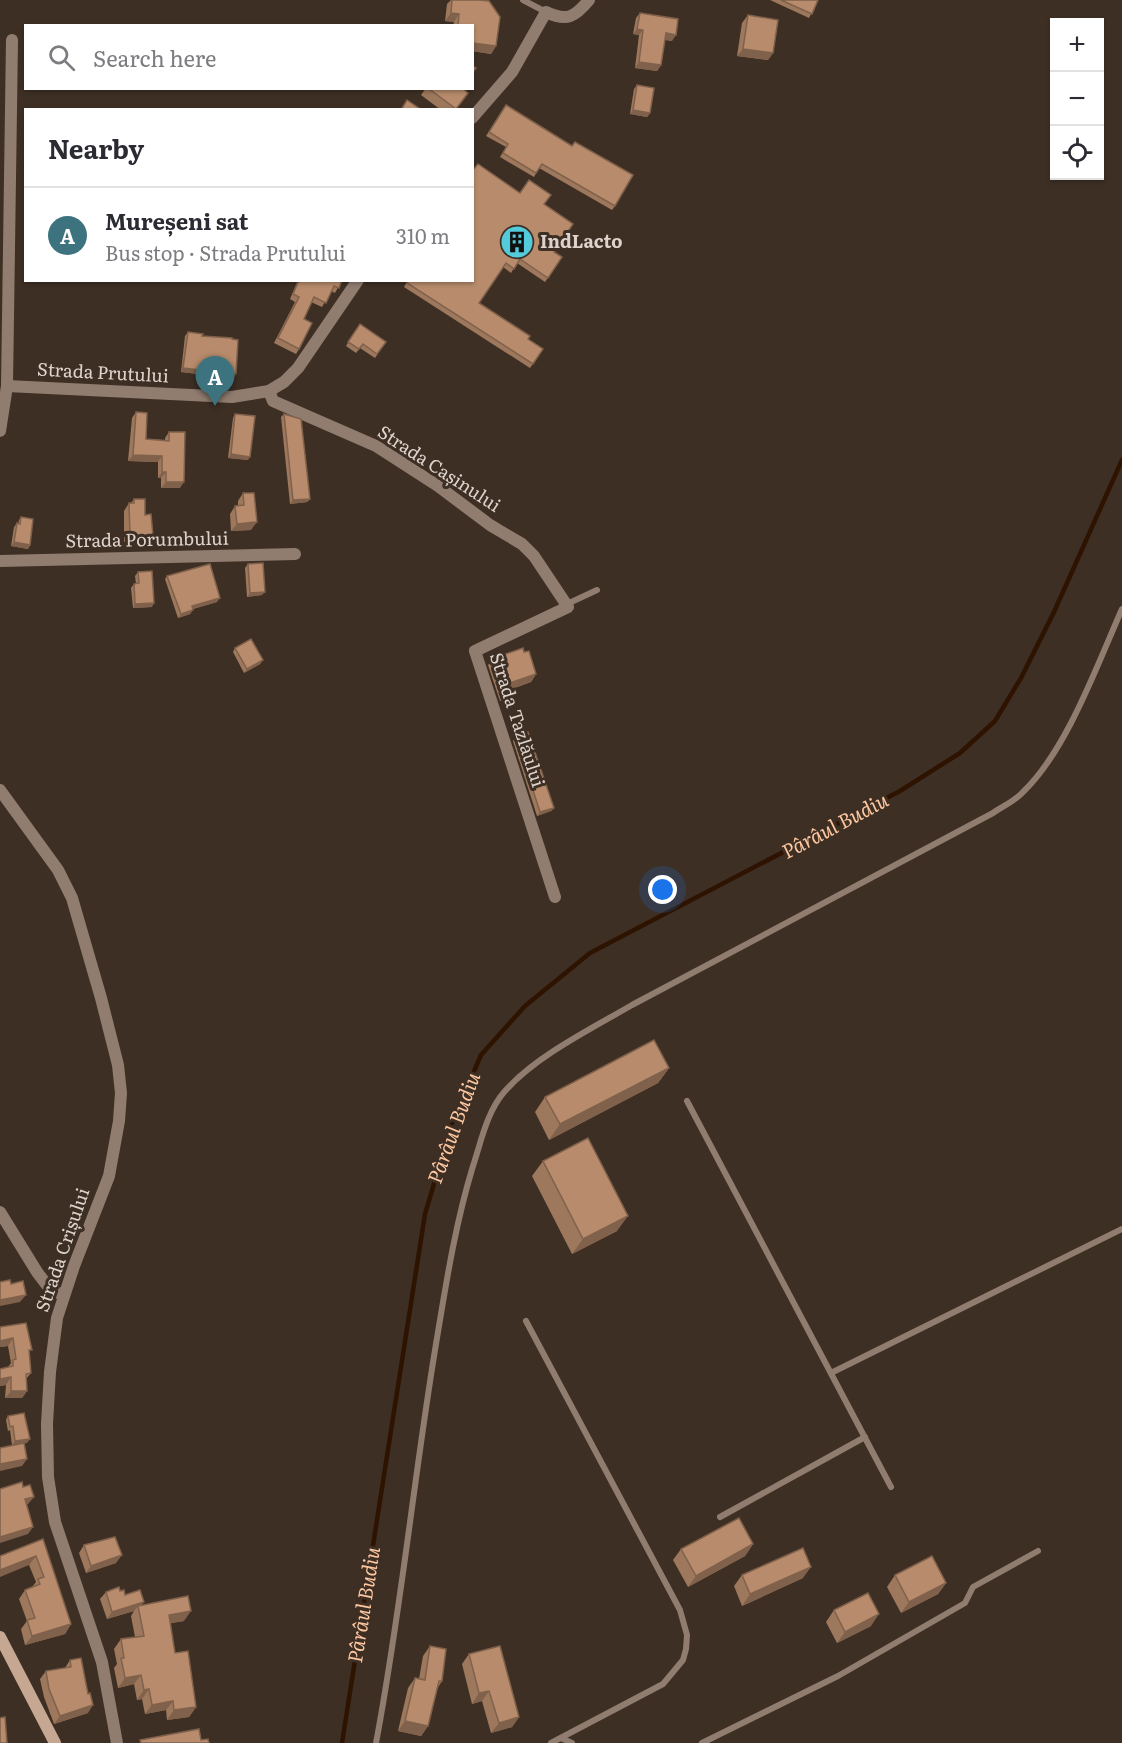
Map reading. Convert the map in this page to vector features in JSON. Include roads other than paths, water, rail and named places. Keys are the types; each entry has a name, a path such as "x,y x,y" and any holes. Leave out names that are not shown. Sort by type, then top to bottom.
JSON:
{"main road":[{"path":"0,1638 55,1743"}],"street":[{"path":"474,116 512,72 546,12 557,18 570,17 578,13 589,0"},
{"path":"0,431 7,386 8,43"},
{"name":"Strada Prutului","path":"7,386 232,397 269,391 284,382 298,368 357,282"},
{"name":"Strada Cașinului","path":"269,391 273,401 376,446 438,486 490,525 522,544 534,555 567,606"},
{"name":"Strada Porumbului","path":"0,561 295,554"},
{"name":"Strada Tazlăului","path":"555,897 475,651 567,606"},
{"name":"Strada Crișului","path":"0,790 58,870 72,898 101,998 120,1083 119,1121 109,1176 63,1295 57,1318 50,1372 47,1424 48,1477 55,1522 102,1662 117,1743"},
{"path":"0,1212 37,1272 50,1289 63,1295"}],"lane":[{"path":"524,0 546,12"},
{"path":"567,606 597,590"},
{"path":"376,1743 394,1643 424,1414 450,1255 464,1197 481,1143 491,1114 504,1092 529,1069 632,1005 973,824 1017,798 1034,780 1060,742 1077,711 1122,609"},
{"path":"687,1101 891,1487"},
{"path":"831,1373 1122,1229"},
{"path":"526,1321 680,1610 687,1635 683,1660 663,1684 551,1743"},
{"path":"720,1516 865,1437"},
{"path":"702,1743 838,1676 965,1604 972,1587 1038,1551"},
{"path":"561,1738 572,1743"}],"waterway":[{"name":"Pârâul Budiu","path":"342,1743 425,1214 453,1120 481,1055 525,1006 590,953 900,791 960,753 995,721 1021,678 1054,612 1122,460"}],"place":[{"name":"IndLacto","path":"517,242"},
{"name":"Mureșeni sat","path":"215,406"}]}
